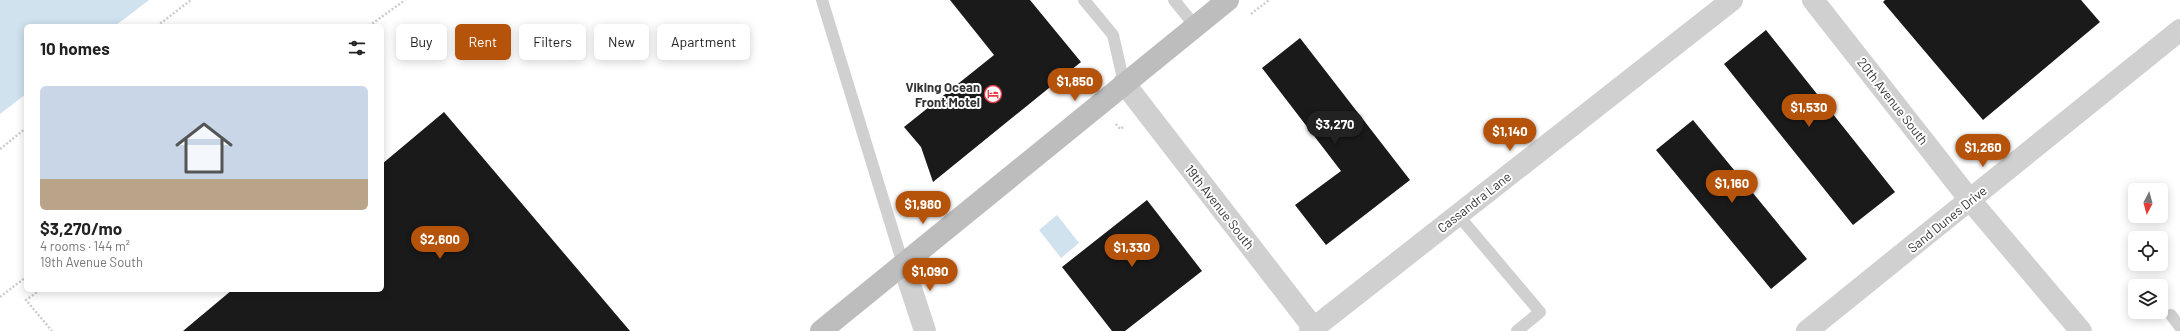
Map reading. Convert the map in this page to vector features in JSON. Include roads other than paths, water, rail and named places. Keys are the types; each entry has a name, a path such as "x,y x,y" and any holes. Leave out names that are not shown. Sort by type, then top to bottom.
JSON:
{"main road":[{"path":"820,331 1228,0"}],"street":[{"name":"Cassandra Lane","path":"1313,330 1732,0"},
{"name":"20th Avenue South","path":"1813,0 1970,200 2081,331"},
{"name":"Sand Dunes Drive","path":"1807,331 2180,30"},
{"name":"19th Avenue South","path":"1124,84 1313,330"},
{"path":"903,264 925,331"}],"lane":[{"path":"822,0 903,264"},
{"path":"1084,0 1113,35 1124,84"},
{"path":"1174,0 1195,26"},
{"path":"1458,215 1540,312 1517,331"},
{"path":"2171,316 2180,327"}],"water":[{"path":"0,0 149,0 118,24 24,24 24,96 0,114"},
{"path":"1057,215 1079,243 1061,258 1039,230"}],"place":[{"name":"Viking Ocean Front Motel","path":"993,94"}]}
